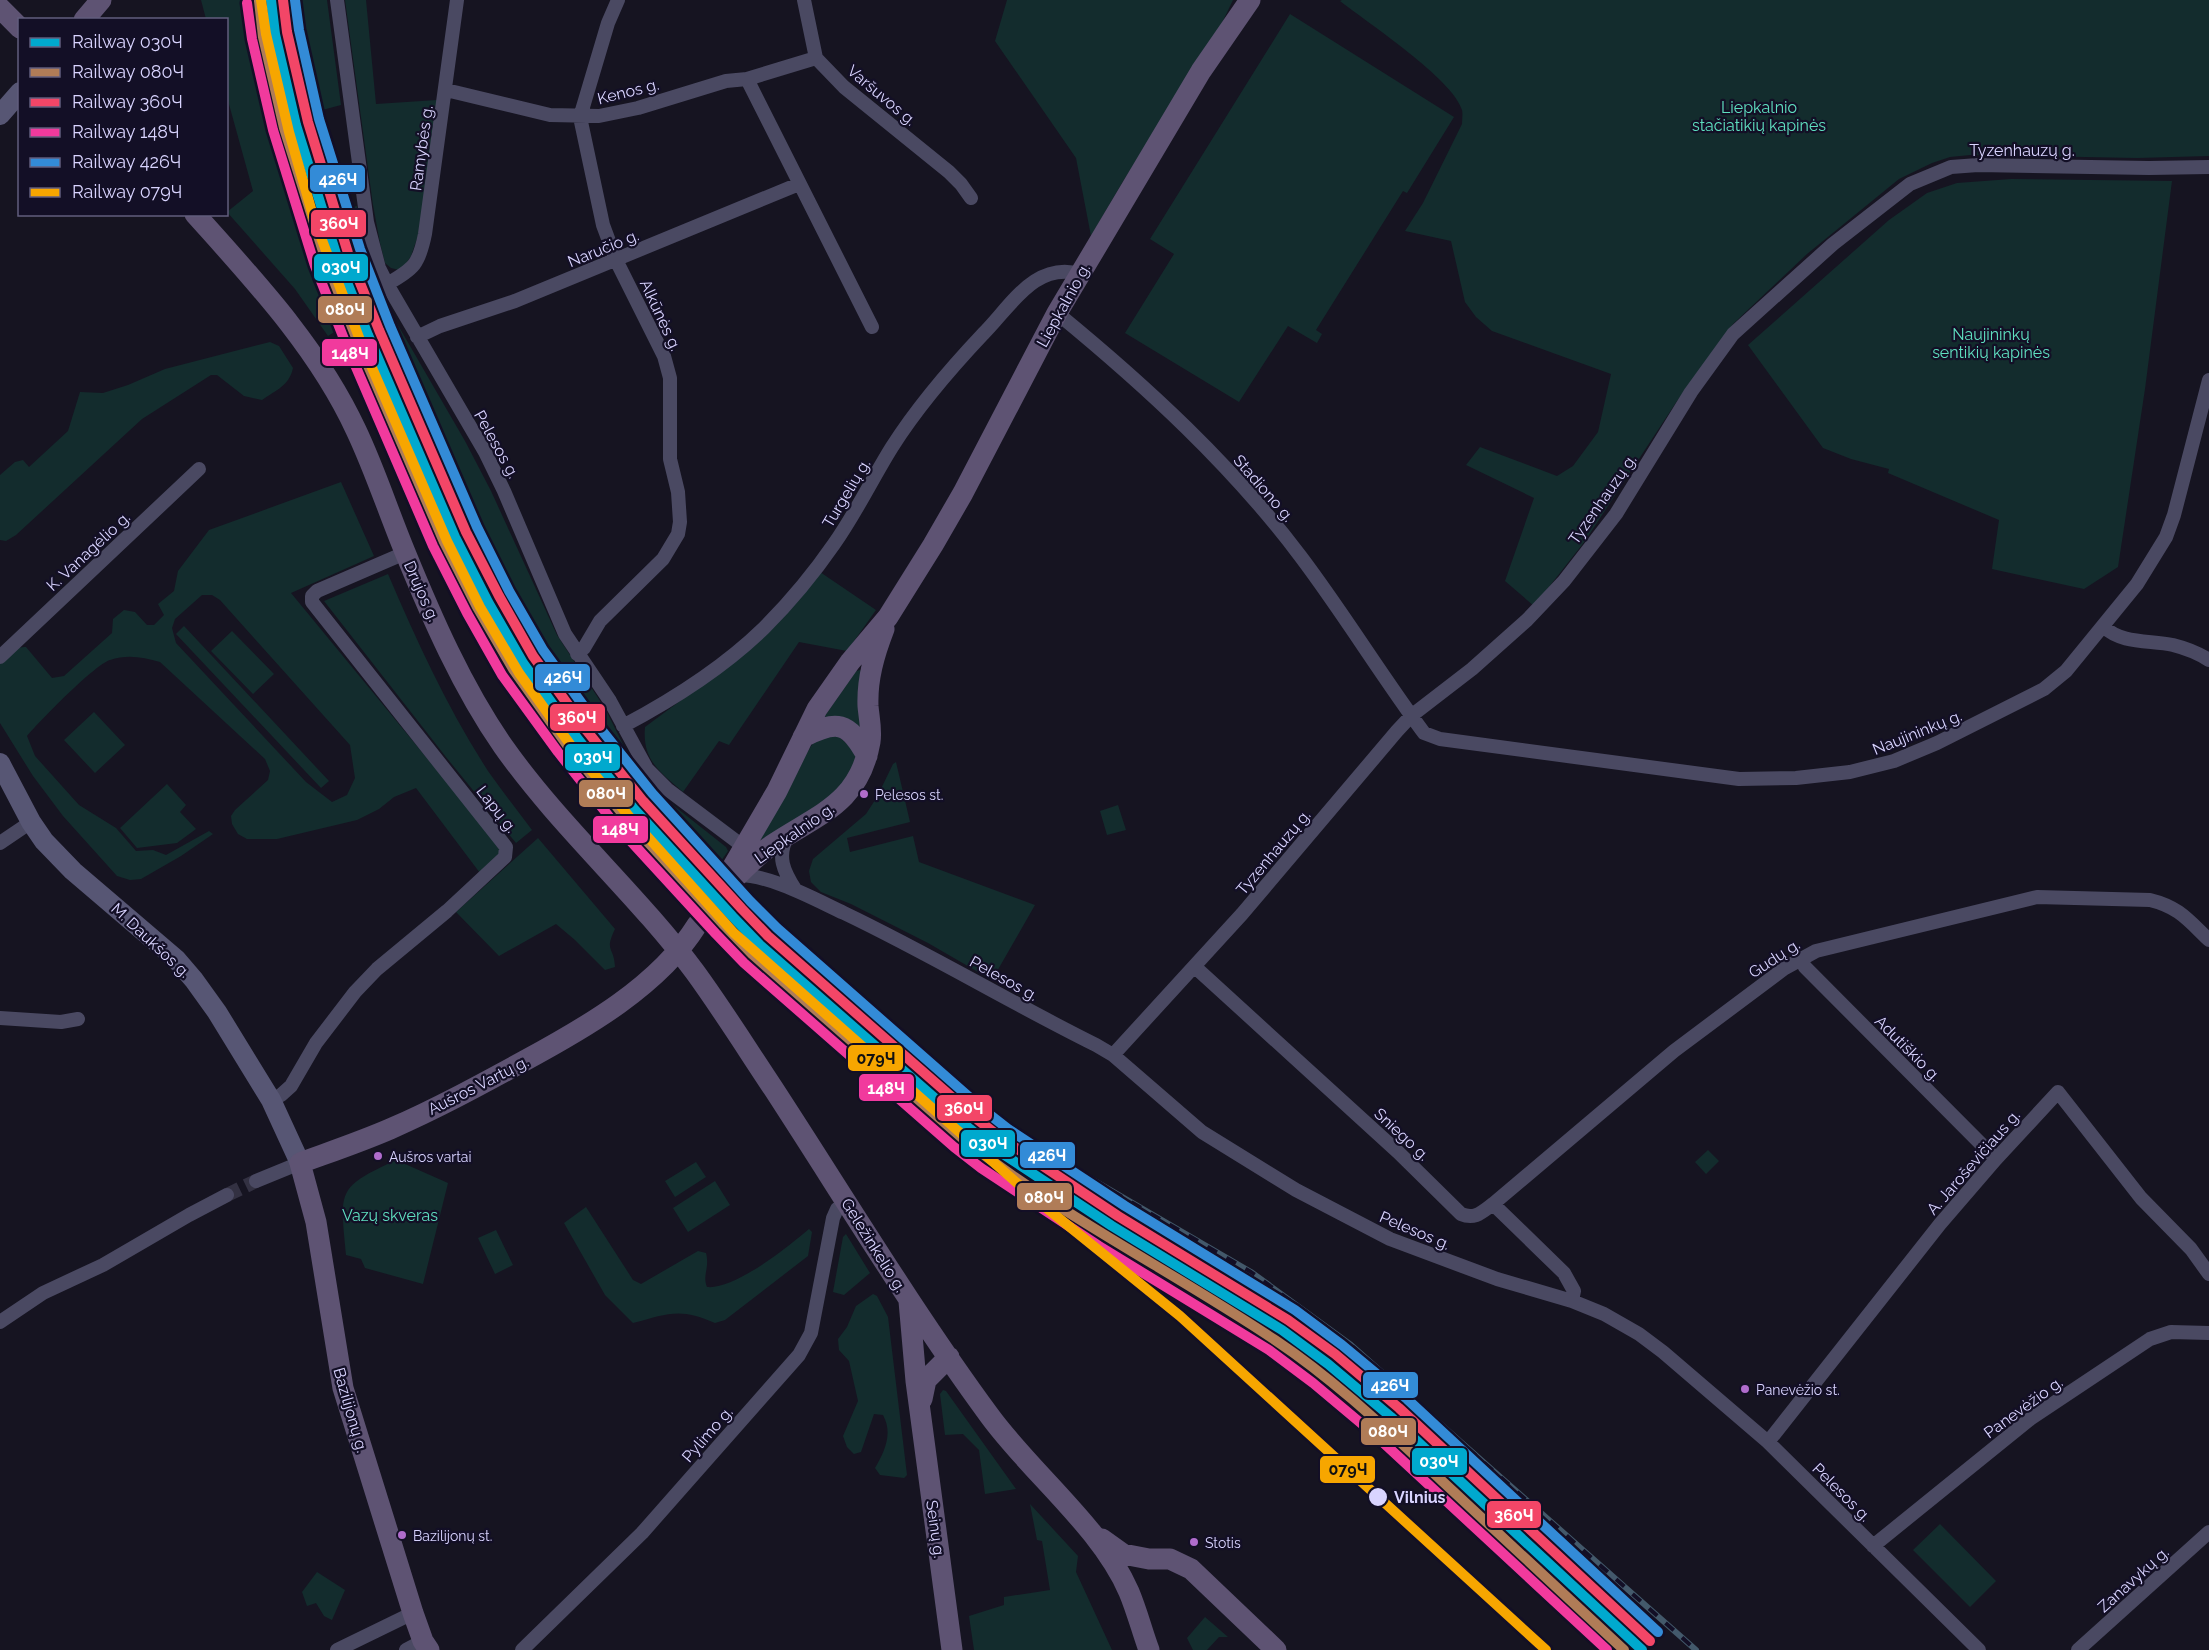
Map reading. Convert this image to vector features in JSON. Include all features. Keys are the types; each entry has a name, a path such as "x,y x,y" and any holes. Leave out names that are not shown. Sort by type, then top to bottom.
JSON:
{"main road":[{"path":"86,18 101,0"},
{"name":"Liepkalnio g.","path":"888,617 870,672 868,707 870,739 859,778 828,812 763,852 738,875 725,880 777,791 803,737 832,686 888,617 963,493 1057,313 1201,71 1250,0"},
{"path":"0,8 18,26"},
{"path":"0,115 18,94"},
{"name":"Drujos g.","path":"197,216 275,304 295,330 338,397 363,446 405,553 459,670 502,743 542,796 678,950"},
{"path":"803,737 821,728 840,726 850,731 858,739 867,756"},
{"name":"M. Daukšos g.","path":"0,763 31,822 44,841 73,871 176,959 217,1012 271,1100 300,1163"},
{"path":"678,950 697,925"},
{"name":"Aušros Vartų g.","path":"300,1163 401,1124 552,1046 612,1008 658,972 678,950"},
{"name":"Geležinkelio g.","path":"678,950 752,1057 909,1300 988,1414 1014,1448 1087,1528 1108,1557 1130,1593 1149,1650"},
{"name":"Bazilijonų g.","path":"300,1163 316,1222 343,1388 413,1613 419,1647"},
{"name":"Seinų g.","path":"909,1300 920,1408 952,1650"},
{"name":"Seinų g.","path":"920,1408 926,1380 949,1357"},
{"name":"Geležinkelio g.","path":"1087,1528 1123,1554 1149,1559 1170,1559 1191,1569 1276,1650"},
{"path":"1130,1593 1129,1581 1132,1574 1138,1566 1149,1559"}],"street":[{"name":"Pelesos g.","path":"337,0 367,222 379,268 485,452 566,634 610,701 647,769 667,789 744,847"},
{"name":"Ramybės g.","path":"387,284 407,273 420,256 446,90 457,0"},
{"name":"Alkūnės g.","path":"577,654 584,648 600,621 667,553 678,534 680,522 678,492 670,459 670,378 664,356 616,260 603,225 580,117 606,31 618,0"},
{"path":"804,0 816,58"},
{"name":"Kenos g.","path":"446,90 550,115 580,117 621,112 726,81 747,79 816,58"},
{"name":"Varšuvos g.","path":"816,58 844,87 950,172 971,198"},
{"path":"747,79 872,327"},
{"name":"Tyzenhauzų g.","path":"1113,1055 1195,968 1411,716 1473,669 1527,620 1564,581 1616,514 1691,392 1733,334 1833,244 1910,184 1951,167 1978,165 2209,167"},
{"name":"Naručio g.","path":"417,337 429,330 515,301 799,184"},
{"name":"Turgelių g.","path":"623,726 703,679 764,627 833,545 863,500 892,448 922,405 1023,290 1037,279 1055,272 1066,270 1080,274"},
{"name":"Stadiono g.","path":"1057,313 1180,422 1262,508 1323,587 1411,716"},
{"name":"Naujininkų g.","path":"1411,716 1424,733 1440,739 1739,780 1796,778 1850,772 1894,761 1937,743 2044,689 2066,671 2137,584 2166,537 2183,482 2209,380"},
{"name":"K. Vanagėlio g.","path":"0,657 199,469"},
{"name":"Lapų g.","path":"271,1100 291,1086 316,1043 370,976 506,857 506,847 312,603 312,596 317,591 405,553"},
{"path":"2104,627 2111,634 2127,639 2173,645 2209,660"},
{"path":"0,843 31,822"},
{"path":"790,834 783,844 782,863 795,890"},
{"name":"Pelesos g.","path":"738,875 765,878 885,933 1113,1055 1202,1132 1296,1190 1390,1239 1497,1279 1572,1301 1615,1319 1663,1352 1768,1442 1979,1650"},
{"name":"Gudų g.","path":"1493,1204 1674,1051 1764,982 1800,958 1840,944 2037,897 2150,900 2176,909 2209,940"},
{"name":"Adutiškio g.","path":"1800,958 1805,967 1995,1159"},
{"name":"Sniego g.","path":"1195,968 1398,1152 1461,1214 1470,1217 1478,1216 1493,1204"},
{"path":"0,1018 61,1023 78,1019"},
{"name":"A. Jaroševičiaus g.","path":"1768,1442 1940,1224 1995,1159 2058,1092 2140,1198 2191,1249 2209,1274"},
{"name":"Aušros Vartų g.","path":"256,1181 300,1163"},
{"path":"0,1322 43,1293 104,1265 227,1195"},
{"name":"Pylimo g.","path":"522,1650 642,1533 799,1355 811,1333 833,1218 837,1209 847,1202"},
{"path":"1493,1204 1564,1273 1574,1291 1572,1301"},
{"name":"Panevėžio g.","path":"1873,1546 2030,1419 2150,1339 2171,1332 2209,1333"},
{"name":"Zanavykų g.","path":"2078,1650 2209,1532"},
{"path":"337,1650 413,1613"}],"green space":[{"path":"201,0 256,0 273,92 321,265 312,279 336,331 328,336 295,289 228,213 253,191 228,101 228,18 206,18"},
{"path":"278,0 327,0 341,105 311,113 304,79 293,81"},
{"path":"345,0 366,0 376,104 437,100 419,233 411,256 399,270 385,263 380,243"},
{"path":"1007,0 1233,0 1219,29 1091,236 1076,158 995,41"},
{"name":"Liepkalnio stačiatikių kapinės","path":"2209,0 2209,156 2137,158 1970,155 1950,157 1932,163 1899,179 1807,254 1733,324 1677,401 1585,541 1534,606 1505,581 1534,498 1466,465 1480,447 1557,476 1573,466 1598,432 1611,374 1492,331 1476,317 1465,302 1451,241 1405,231 1423,203 1462,124 1462,110 1455,97 1427,68 1340,1"},
{"path":"1290,14 1454,117 1407,193 1403,191 1316,330 1322,334 1317,343 1288,326 1239,402 1125,333 1174,254 1150,239"},
{"name":"Naujininkų sentikių kapinės","path":"2011,179 2172,181 2145,389 2118,567 2084,589 1992,569 1999,520 1888,473 1889,469 1851,459 1823,448 1748,345 1889,220 1927,193 1957,183"},
{"path":"357,206 364,251 384,301 465,441 491,491 557,635 606,710 637,773 654,790 726,847 728,851 714,871 633,783 573,697 523,617 479,532 441,451 366,281 339,211"},
{"path":"270,342 279,346 293,368 288,379 277,390 262,400 244,396 217,375 211,375 142,419 16,535 6,541 0,540 0,475 15,462 23,460 29,467 68,431 80,392 103,393 165,369"},
{"path":"341,482 374,556 291,593 501,848 501,854 480,873 416,788 394,797 379,809 357,820 277,839 247,839 238,834 232,824 231,816 268,780 270,771 265,759 160,662 141,658 123,657 110,660 80,682 27,736 35,756 79,805 116,828 136,851 153,850 166,855 209,831 213,834 141,879 130,880 117,876 63,816 33,776 0,723 0,663 15,650 26,647 52,678 64,676 112,633 113,619 124,610 135,612 147,625 154,625 164,615 158,604 174,591 178,571 209,530","holes":["202,595 212,595 220,600 350,745 355,778 347,795 332,802 306,782 176,643 172,628 175,619"]},
{"path":"820,572 876,610 847,651 799,642 729,745 719,741 683,792 654,764 646,748 645,727 742,655"},
{"path":"388,574 422,650 460,724 488,771 532,830 516,843 324,601"},
{"path":"184,626 329,781 321,788 176,634"},
{"path":"232,631 274,674 253,694 211,651"},
{"path":"860,670 863,673 864,734 824,717 856,671"},
{"path":"94,712 125,745 95,773 64,740"},
{"path":"834,732 857,753 843,784 819,807 759,841 789,782 816,738"},
{"path":"896,762 910,822 847,838 850,852 913,836 919,862 1035,905 992,980 928,943 851,904 821,892 811,882 809,871 813,859 866,814"},
{"path":"167,784 186,805 180,812 196,829 177,843 137,848 120,828"},
{"path":"1118,805 1126,830 1107,835 1100,811"},
{"path":"538,838 615,929 610,946 615,967 605,970 556,924 499,956 456,912"},
{"path":"1708,1150 1719,1161 1706,1174 1695,1162"},
{"name":"Vazų skveras","path":"396,1160 448,1183 423,1284 365,1268 361,1259 346,1255 343,1204 346,1194 352,1185 362,1178"},
{"path":"696,1162 706,1177 675,1197 665,1181"},
{"path":"715,1181 730,1205 688,1232 673,1208"},
{"path":"586,1207 633,1280 641,1284 698,1251 706,1253 707,1287 718,1286 746,1275 809,1229 812,1232 808,1256 725,1320 715,1323 692,1315 674,1314 633,1323 605,1295 564,1223"},
{"path":"496,1230 513,1265 495,1274 478,1238"},
{"path":"846,1234 870,1273 844,1295 833,1292 843,1237"},
{"path":"873,1294 877,1296 888,1317 907,1475 904,1478 880,1475 875,1468 887,1442 887,1428 883,1415 874,1414 861,1452 854,1454 847,1447 843,1436 858,1401 849,1361 839,1350 838,1339 847,1327 856,1306"},
{"path":"943,1390 946,1391 1016,1489 985,1494 979,1450 963,1434 945,1435 940,1394"},
{"path":"1030,1504 1078,1556 1076,1572 1112,1650 974,1650 969,1616 1004,1605 1004,1597 1050,1590 1042,1541 1037,1540"},
{"path":"1940,1524 1996,1581 1970,1607 1913,1550"},
{"path":"317,1572 345,1590 332,1620 324,1616 316,1603 307,1606 302,1592"},
{"path":"1205,1617 1228,1637 1219,1637 1207,1650 1193,1650 1187,1638"}],"tunnel":[{"path":"697,925 725,880"},
{"path":"227,1195 256,1181"}],"railway":[{"path":"983,1108 1052,1156 1251,1272 1351,1345 1696,1650"}],"rail line":[{"name":"079Ч","path":"261,0 266,34 289,132 314,219 360,340 447,541 480,607 519,673 572,747 628,815 734,933 1034,1198 1180,1316 1546,1650"},
{"name":"030Ч","path":"271,0 275,34 296,125 337,257 455,537 488,602 523,663 577,738 634,809 760,945 970,1129 994,1148 1112,1226 1282,1330 1328,1364 1391,1417 1642,1650"},
{"name":"360Ч","path":"283,0 287,32 308,122 348,253 466,532 533,656 587,731 643,801 768,936 978,1120 1001,1138 1118,1216 1288,1320 1335,1354 1399,1408 1650,1641"},
{"name":"426Ч","path":"295,0 299,30 319,119 360,249 390,326 477,527 509,591 543,650 596,723 652,793 777,928 985,1111 1008,1129 1125,1206 1295,1310 1342,1345 1407,1399 1658,1632"},
{"name":"080Ч","path":"259,1 263,37 284,128 326,261 357,340 444,542 477,607 513,669 567,745 625,817 752,954 962,1138 1037,1192 1236,1315 1319,1372 1381,1425 1624,1650"},
{"name":"148Ч","path":"247,3 252,39 273,130 315,266 433,546 502,675 558,752 615,824 744,963 954,1147 981,1168 1099,1246 1269,1350 1313,1383 1375,1435 1607,1650"}],"place":[{"name":"Pelesos st.","path":"864,794"},
{"name":"Aušros vartai","path":"378,1156"},
{"name":"Panevėžio st.","path":"1745,1389"},
{"name":"Vilnius","path":"1378,1497"},
{"name":"Bazilijonų st.","path":"402,1535"},
{"name":"Stotis","path":"1194,1542"}]}
